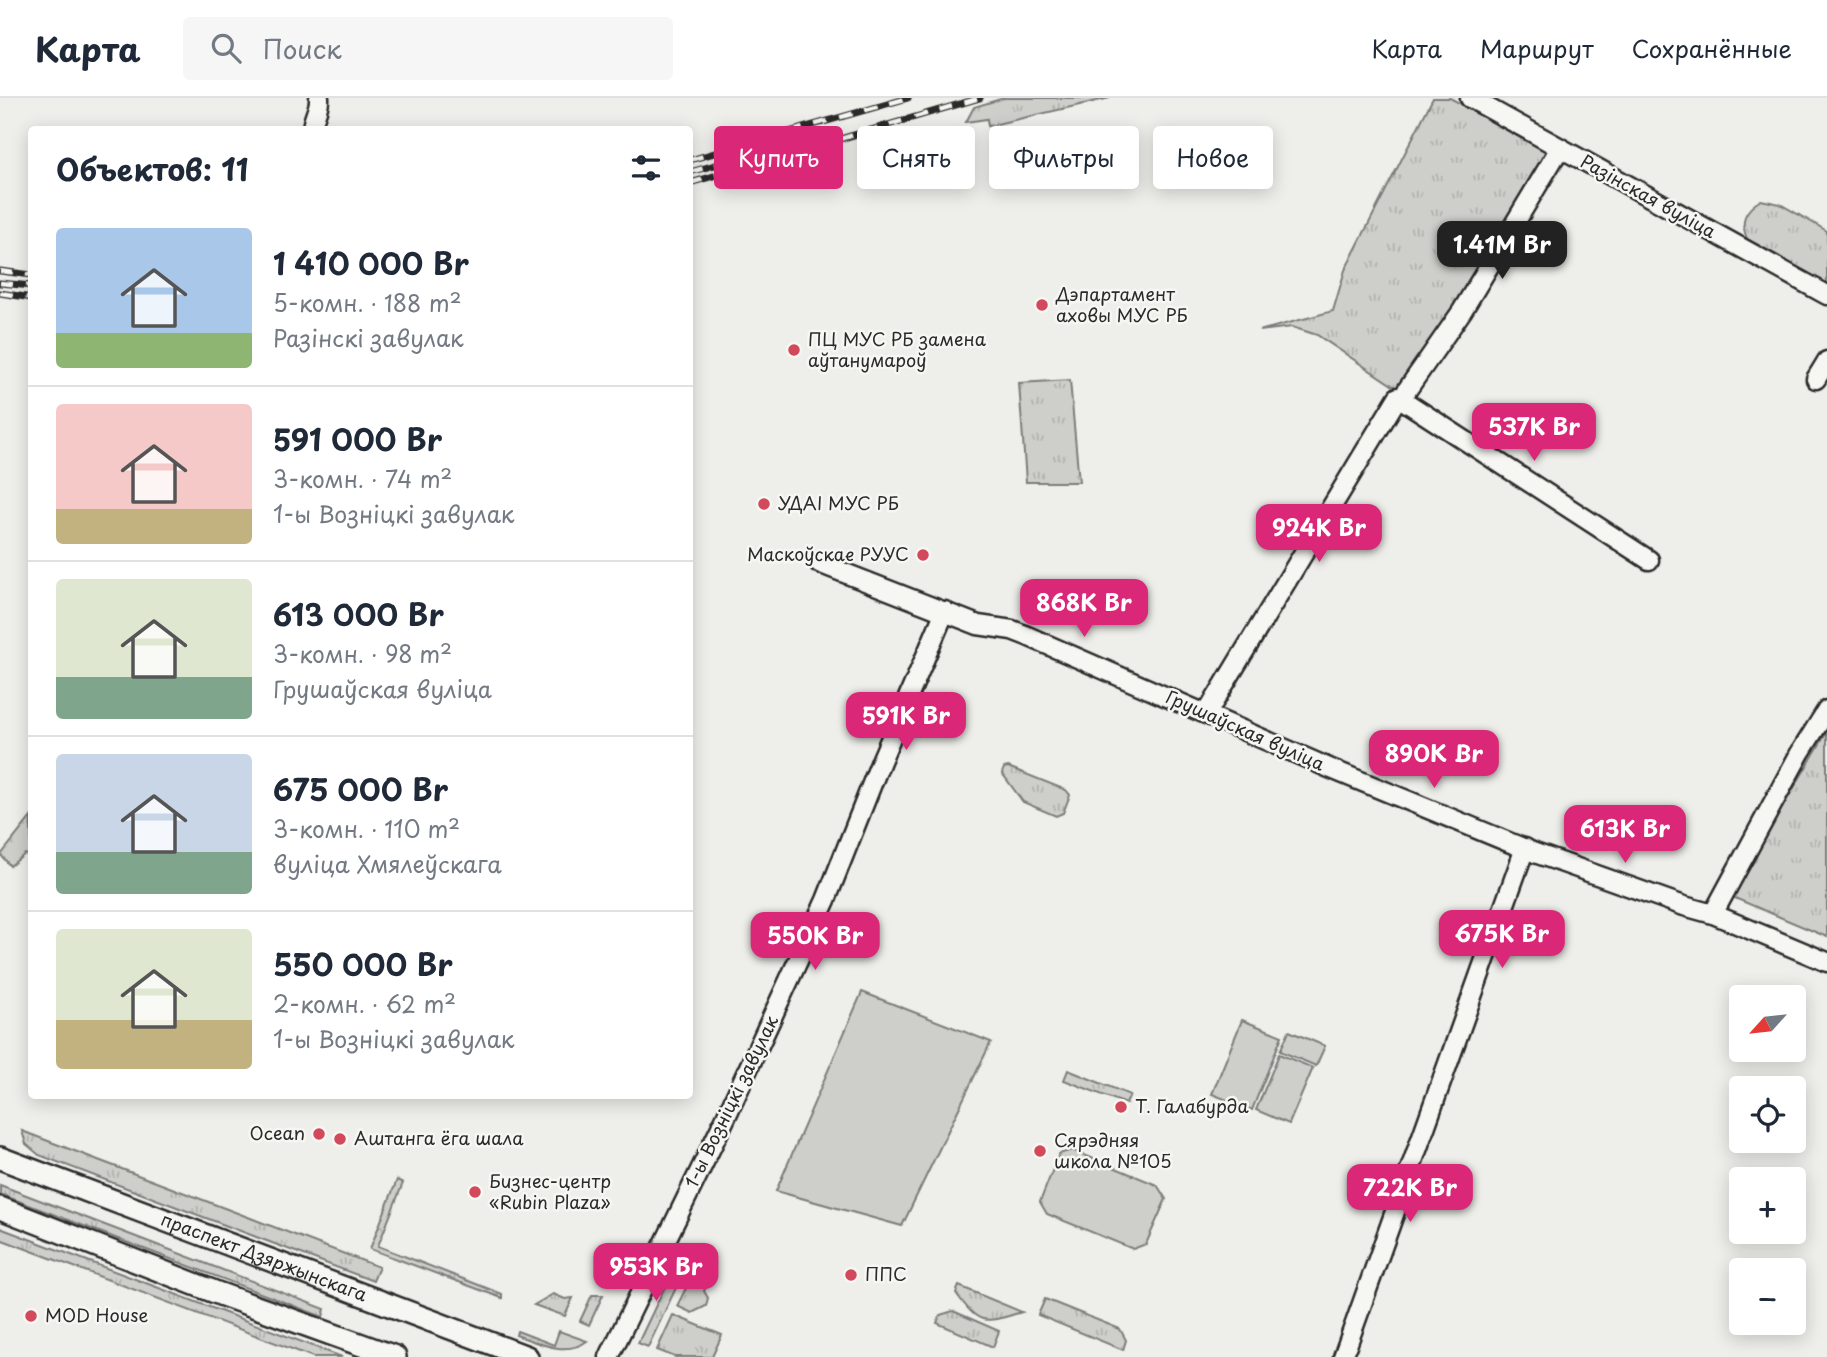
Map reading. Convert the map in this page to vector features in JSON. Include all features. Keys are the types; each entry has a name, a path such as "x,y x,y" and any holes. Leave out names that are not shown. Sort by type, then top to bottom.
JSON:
{"main road":[{"name":"праспект Дзяржынскага","path":"0,1158 527,1357"},
{"path":"0,1208 220,1294 396,1357"}],"street":[{"path":"313,126 319,98"},
{"name":"Разінская вуліца","path":"1470,98 1827,295"},
{"path":"1207,713 1403,393 1462,311 1560,148"},
{"path":"1816,379 1827,361"},
{"path":"1403,393 1649,560"},
{"name":"Грушаўская вуліца","path":"820,563 978,625 1012,630 1329,768 1525,848 1713,914 1827,961"},
{"name":"1-ы Возніцкі завулак","path":"609,1357 725,1119 826,900 945,611"},
{"path":"1713,914 1800,753 1827,710"},
{"path":"1343,1357 1525,848"}],"green space":[{"path":"1004,98 1110,98 988,126 987,119 966,122 974,107"},
{"path":"1433,98 1450,98 1551,151 1403,387 1407,395 1317,335 1292,327 1259,331 1333,311 1345,270"},
{"path":"1761,200 1780,204 1827,231 1827,285 1747,239 1745,217"},
{"path":"1070,380 1079,482 1026,482 1019,383"},
{"path":"1827,732 1827,937 1730,896"},
{"path":"1008,767 1066,790 1070,795 1063,813 1056,816 1023,802 1002,773 1004,768"},
{"path":"28,821 28,855 25,854 10,866 1,855"},
{"path":"862,992 991,1042 902,1226 776,1191"},
{"path":"1242,1020 1282,1036 1252,1110 1212,1094"},
{"path":"1289,1031 1325,1046 1316,1066 1280,1051"},
{"path":"1279,1054 1313,1068 1289,1124 1256,1110"},
{"path":"1068,1070 1130,1095 1126,1104 1064,1080"},
{"path":"22,1131 379,1267 373,1281 39,1155 26,1144"},
{"path":"1072,1150 1157,1185 1166,1199 1146,1244 1133,1249 1047,1214 1040,1202 1059,1154"},
{"path":"397,1180 403,1183 378,1246 502,1294 502,1298 370,1249"},
{"path":"0,1185 325,1309 323,1317 0,1194"},
{"path":"0,1228 342,1357 313,1357 0,1239"},
{"path":"691,1256 648,1347 638,1343 678,1259"},
{"path":"695,1270 711,1275 704,1291 708,1298 706,1306 692,1313 677,1306"},
{"path":"959,1286 1022,1312 991,1320 978,1317 956,1293"},
{"path":"553,1294 565,1299 573,1298 565,1316 534,1305"},
{"path":"592,1295 603,1295 589,1325 580,1321"},
{"path":"1045,1299 1120,1329 1126,1340 1123,1350 1038,1315"},
{"path":"953,1311 999,1331 993,1347 937,1323 940,1315"},
{"path":"673,1315 722,1335 712,1357 675,1357 657,1350"},
{"path":"517,1331 554,1345 559,1331 587,1341 570,1348 552,1347 516,1335"}],"railway":[{"path":"693,159 908,98"},
{"path":"693,182 980,98"},
{"path":"693,171 714,165"},
{"path":"0,271 28,274"},
{"path":"0,283 28,286"},
{"path":"0,293 28,297"}],"place":[{"name":"Дэпартамент аховы МУС РБ","path":"1042,305"},
{"name":"ПЦ МУС РБ замена аўтанумароў","path":"794,350"},
{"name":"УДАІ МУС РБ","path":"764,504"},
{"name":"Маскоўскае РУУС","path":"923,555"},
{"name":"Т. Галабурда","path":"1121,1107"},
{"name":"Ocean","path":"319,1134"},
{"name":"Аштанга ёга шала","path":"340,1139"},
{"name":"Сярэдняя школа №105","path":"1040,1151"},
{"name":"Бизнес-центр «Rubin Plaza»","path":"475,1192"},
{"name":"ППС","path":"851,1275"},
{"name":"MOD House","path":"31,1316"}]}
